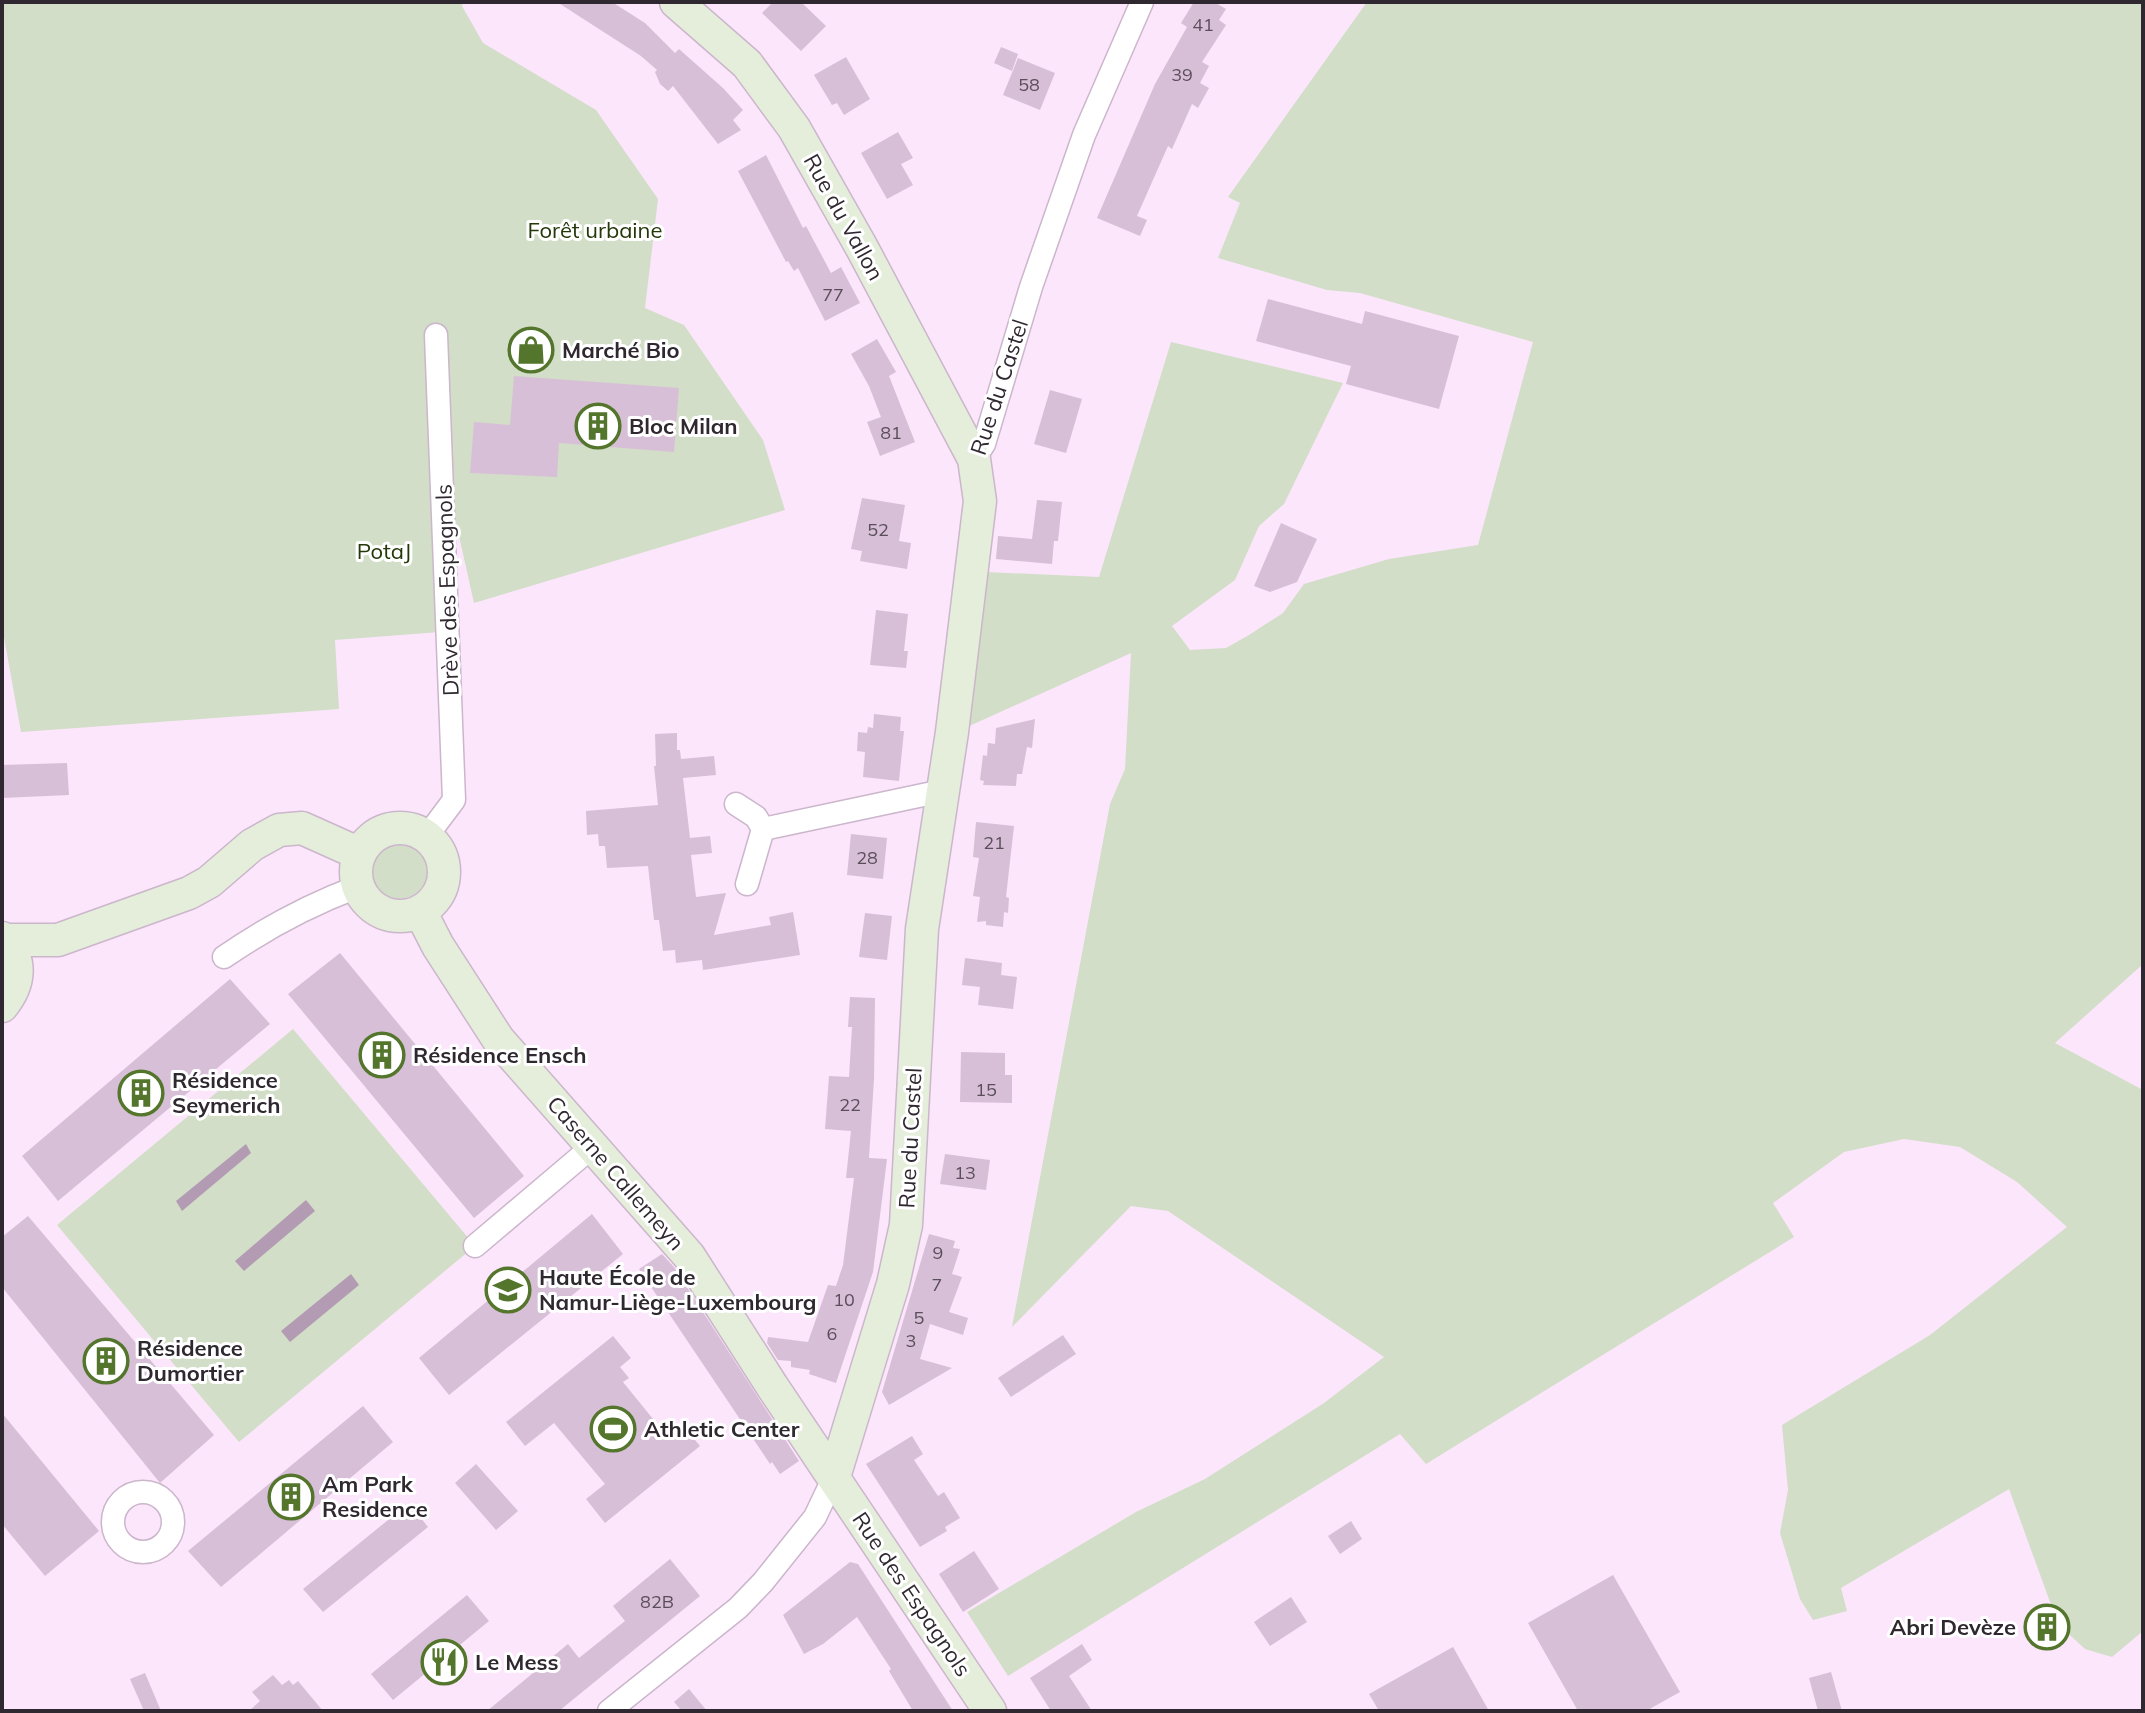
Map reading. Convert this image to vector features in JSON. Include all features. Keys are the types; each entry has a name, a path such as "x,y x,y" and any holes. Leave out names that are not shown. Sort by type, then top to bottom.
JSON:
{"street":[{"name":"Rue du Vallon","path":"676,2 747,64 794,128 862,248 974,459"},
{"name":"Rue du Castel","path":"834,1477 893,1284 906,1225 922,929 961,663 980,501 974,459 984,444 1031,287 1084,135 1142,2"},
{"name":"Drève des Espagnols","path":"427,836 454,800 436,335"},
{"path":"763,829 942,791"},
{"path":"736,804 756,817 763,829 747,884"},
{"path":"3,939 58,940 189,893 209,882 252,845 279,830 302,828 360,854"},
{"path":"397,828 413,829 427,836 439,850 445,867 443,885 434,901 420,911 405,916 391,915 377,909 357,887 354,871 368,841 381,832 397,828"},
{"path":"224,957 258,933 315,903 357,887"},
{"name":"Caserne Callemeyn","path":"420,911 438,946 498,1039 689,1256 834,1477"},
{"path":"2,1006 12,993 17,977 16,957 3,939"},
{"path":"17,977 58,940"},
{"path":"475,1246 592,1147"},
{"path":"609,1711 738,1608 815,1517 834,1477"},
{"name":"Rue des Espagnols","path":"834,1477 990,1711"}],"green space":[{"path":"2,2 463,2 462,6 483,43 596,110 658,199 645,308 684,325 763,440 785,510 474,603 427,393 440,632 335,640 339,709 21,732 2,626"},
{"path":"1367,2 2143,2 2143,964 2055,1043 2143,1090 2143,1631 2112,1657 2085,1649 2058,1624 2009,1489 1841,1588 1847,1611 1813,1620 1800,1599 1780,1533 1788,1490 1782,1425 1930,1335 2067,1227 2017,1182 1960,1147 1904,1139 1844,1152 1773,1203 1794,1237 1426,1464 1400,1434 1008,1676 967,1612 1136,1512 1205,1479 1324,1403 1384,1357 1168,1211 1131,1206 1012,1327 1110,804 1125,769 1131,653 967,727 985,572 1099,577 1171,342 1343,383 1284,504 1259,526 1235,580 1172,626 1190,650 1226,648 1249,635 1283,613 1304,584 1389,559 1478,545 1533,342 1360,293 1327,290 1218,258 1240,203 1228,197"},
{"path":"399,843 419,851 427,871 419,891 399,899 379,891 371,871 379,851"},
{"path":"293,1029 475,1246 239,1442 57,1225"}],"shaded area":[{"path":"246,1144 251,1153 182,1211 176,1201"},
{"path":"306,1200 315,1211 244,1271 235,1261"},
{"path":"351,1274 359,1285 290,1342 281,1331"}],"building":[{"path":"557,2 612,2 645,23 675,53 679,49 723,88 743,110 733,120 741,130 718,144 673,86 668,91 660,84 657,70 641,56"},
{"path":"773,2 801,2 826,26 801,51 762,13"},
{"path":"1194,2 1214,2 1226,9 1219,20 1226,25 1202,62 1209,66 1200,83 1209,88 1198,108 1192,104 1172,149 1168,146 1137,216 1147,220 1140,236 1097,218 1155,84 1187,27 1181,23"},
{"path":"1001,47 1018,54 1012,71 994,63"},
{"path":"846,57 870,99 844,115 837,103 832,105 814,75"},
{"path":"1018,58 1055,73 1040,110 1003,95"},
{"path":"898,132 913,158 901,164 913,185 887,199 861,153"},
{"path":"766,155 803,228 806,226 831,273 841,267 860,303 825,321 798,268 794,271 786,262 738,171"},
{"path":"1268,299 1362,324 1365,311 1459,336 1439,409 1346,384 1351,366 1256,341"},
{"path":"877,339 896,372 889,376 915,442 880,456 867,422 881,417 869,386 851,354"},
{"name":"Bloc Milan","path":"514,376 679,388 674,452 559,443 557,477 470,473 474,422 510,425"},
{"path":"1050,390 1082,399 1066,453 1034,444"},
{"path":"862,498 905,505 899,541 911,543 907,569 860,561 862,551 851,549"},
{"path":"1037,500 1062,502 1052,564 996,559 998,536 1032,539"},
{"path":"1281,523 1317,539 1297,582 1270,592 1254,586"},
{"path":"876,610 908,614 904,651 908,651 906,668 870,665"},
{"path":"874,714 901,717 900,731 904,731 899,781 863,777 865,752 857,751 858,732 867,733 868,727 873,728"},
{"path":"1035,719 1032,748 1027,747 1022,774 1017,774 1016,786 983,785 984,781 980,780 983,755 987,756 988,743 995,744 996,728"},
{"path":"677,733 677,750 680,750 681,759 714,756 716,775 683,778 690,838 710,836 712,853 691,855 696,897 726,893 714,935 771,925 769,917 793,912 800,955 703,970 702,960 676,963 675,950 663,951 659,920 654,920 648,866 607,868 605,846 599,846 598,834 587,835 586,811 658,805 655,734"},
{"path":"67,763 69,795 2,798 2,765"},
{"path":"976,822 1014,826 1006,897 1009,898 1008,913 1004,912 1003,927 986,925 986,921 977,922 980,897 973,896 979,858 973,857"},
{"path":"851,834 887,838 883,879 847,875"},
{"path":"865,913 892,916 887,960 859,957"},
{"name":"Résidence Ensch","path":"340,953 524,1176 474,1218 288,994"},
{"path":"965,958 1002,963 1001,975 1017,977 1013,1009 978,1005 980,987 962,985"},
{"name":"Résidence Seymerich","path":"230,979 270,1024 58,1201 22,1156"},
{"path":"850,997 875,998 869,1158 887,1159 873,1272 836,1383 809,1374 810,1370 791,1367 791,1361 778,1360 767,1343 768,1337 808,1342 828,1285 836,1286 843,1265 854,1178 846,1178 851,1131 825,1129 829,1076 849,1077"},
{"path":"961,1052 1005,1053 1005,1075 1012,1075 1012,1103 960,1102"},
{"path":"945,1154 990,1160 986,1190 940,1184"},
{"path":"592,1214 623,1254 449,1395 419,1358"},
{"name":"Résidence Dumortier","path":"28,1216 214,1435 160,1483 2,1287 2,1237"},
{"path":"929,1234 955,1241 953,1248 960,1249 952,1274 962,1277 949,1312 968,1318 963,1335 930,1324 920,1359 952,1368 889,1405 882,1392"},
{"path":"662,1254 674,1267 799,1461 780,1474 772,1462 770,1464 639,1269"},
{"path":"1063,1335 1076,1354 1011,1397 998,1378"},
{"name":"Athletic Center","path":"613,1336 631,1358 620,1367 629,1378 623,1382 666,1435 681,1423 700,1446 605,1523 586,1499 605,1484 554,1423 525,1446 506,1422"},
{"name":"Am Park Residence","path":"363,1406 393,1442 221,1587 188,1551"},
{"path":"2,1413 99,1531 45,1576 2,1524"},
{"path":"912,1436 923,1454 914,1460 938,1496 944,1492 960,1518 945,1527 947,1531 920,1547 866,1464"},
{"path":"476,1464 518,1511 496,1530 455,1483"},
{"path":"409,1503 428,1527 323,1612 303,1589"},
{"path":"1351,1521 1362,1539 1340,1554 1328,1536"},
{"path":"974,1551 999,1589 963,1612 939,1574"},
{"path":"670,1559 700,1596 559,1711 487,1711 568,1644 579,1658 625,1621 613,1606"},
{"path":"850,1562 858,1564 953,1711 913,1711 889,1671 891,1669 857,1617 823,1644 804,1654 783,1615"},
{"path":"1613,1575 1680,1692 1646,1711 1578,1711 1528,1623"},
{"path":"467,1595 489,1621 393,1700 371,1674"},
{"path":"1291,1597 1307,1622 1270,1646 1254,1622"},
{"path":"1082,1644 1092,1660 1069,1676 1092,1711 1051,1711 1030,1678"},
{"path":"1453,1647 1489,1711 1379,1711 1369,1694"},
{"path":"1831,1672 1842,1711 1818,1711 1809,1678"},
{"path":"145,1673 161,1711 144,1711 130,1679"},
{"path":"273,1675 282,1685 289,1680 293,1685 298,1681 323,1711 249,1711 260,1701 252,1692"},
{"path":"689,1689 707,1711 682,1711 674,1702"}],"place":[{"name":"Marché Bio","path":"531,350"},
{"name":"Bloc Milan","path":"598,426"},
{"name":"Résidence Ensch","path":"382,1055"},
{"name":"Résidence Seymerich","path":"141,1093"},
{"name":"Haute École de Namur-Liège-Luxembourg","path":"508,1290"},
{"name":"Résidence Dumortier","path":"106,1361"},
{"name":"Athletic Center","path":"613,1429"},
{"name":"Am Park Residence","path":"291,1497"},
{"name":"Abri Devèze","path":"2047,1627"},
{"name":"Le Mess","path":"444,1662"}],"park label":[{"name":"Forêt urbaine","path":"595,230"},
{"name":"PotaJ","path":"384,551"}]}
